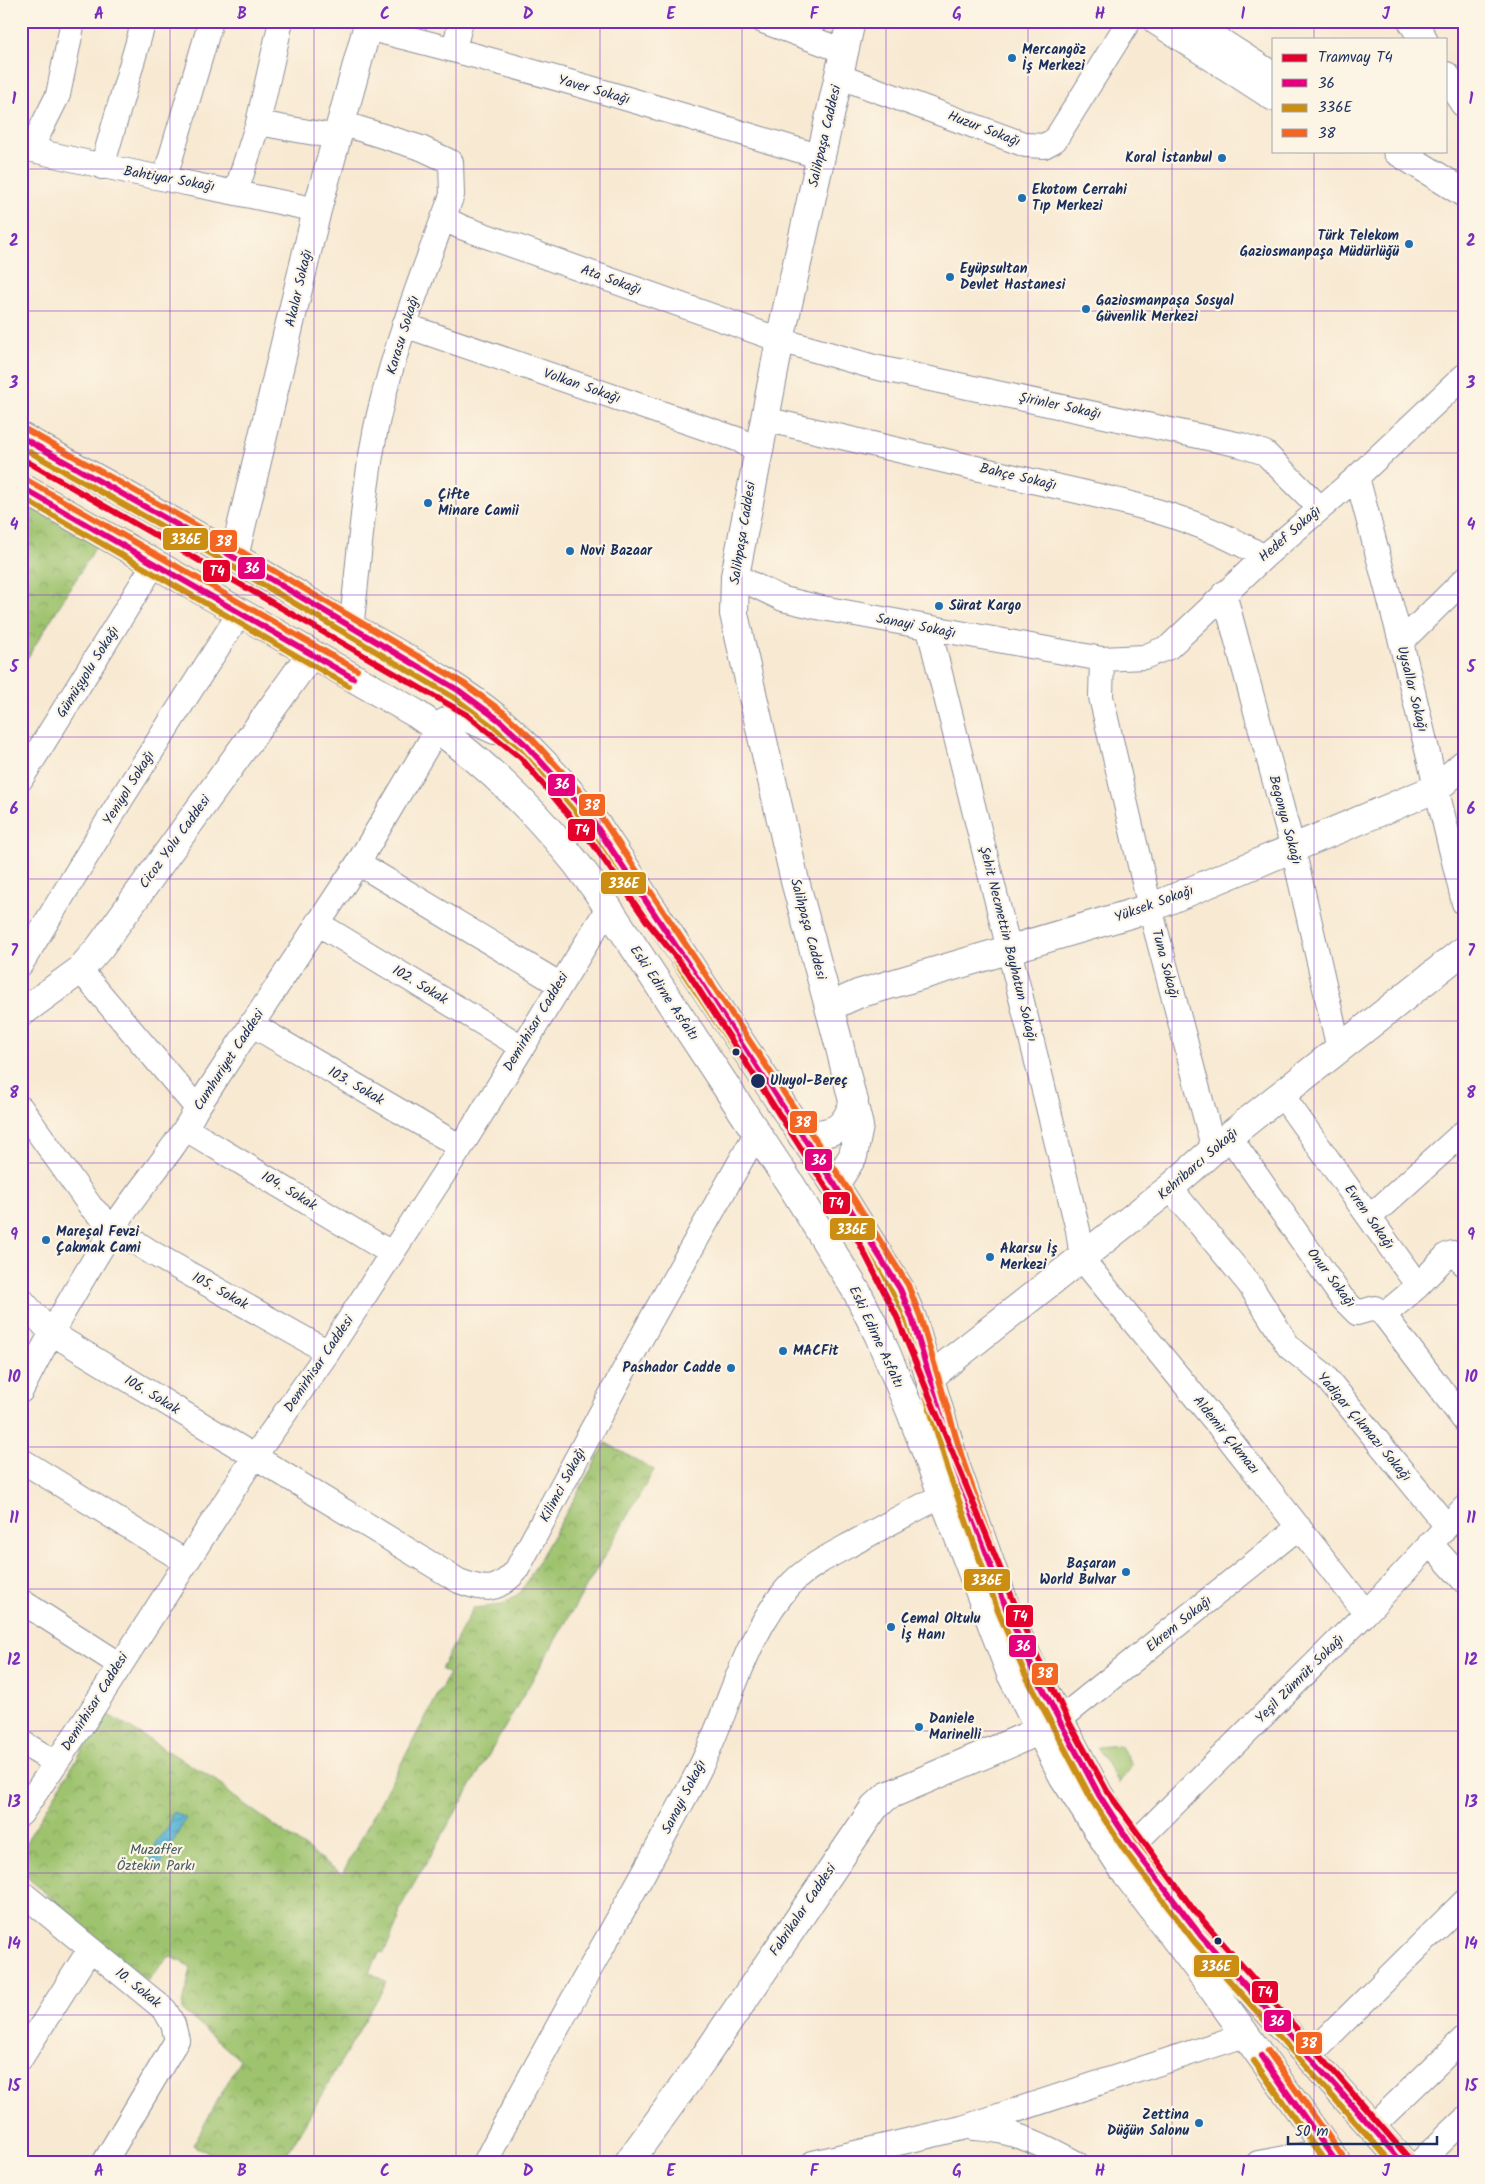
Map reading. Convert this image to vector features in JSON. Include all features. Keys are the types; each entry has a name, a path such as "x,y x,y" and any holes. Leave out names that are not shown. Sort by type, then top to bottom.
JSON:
{"main road":[{"name":"Salihpaşa Caddesi","path":"814,1221 854,1156 859,1126 795,880 734,614 735,576 757,452 780,340 851,21"},
{"path":"1157,21 1272,96"},
{"path":"1187,21 1272,76"},
{"path":"1412,21 1422,38"},
{"name":"Akalar Sokağı","path":"234,556 317,210 368,25"},
{"path":"1448,79 1464,103"},
{"path":"1400,152 1464,193"},
{"path":"21,438 234,556 351,628 437,676 498,720 522,741 580,803 599,828 835,1186 882,1259 906,1302 956,1467 1006,1608 1024,1650 1049,1726 1098,1834 1333,2156"},
{"name":"Eski Edirne Asfaltı","path":"21,487 239,614 410,710 438,728 501,780 530,808 566,850 608,908 757,1132 857,1292 879,1336 944,1495 989,1622 1049,1726"},
{"name":"Cicoz Yolu Caddesi","path":"21,1013 80,970 100,947 311,654"},
{"path":"438,728 454,717 462,716 522,741"},
{"name":"Yüksek Sokağı","path":"830,1010 858,994 1150,908 1436,788 1464,764"},
{"name":"Kehribarcı Sokağı","path":"930,1377 1082,1259 1222,1143 1464,950"},
{"path":"802,1136 839,1128 848,1117 854,1101"},
{"path":"1049,1726 1085,1772 1132,1846 1201,1936 1372,2127 1405,2161"},
{"name":"Fabrikalar Caddesi","path":"628,2163 704,2058 874,1808 887,1796 1049,1726"}],"street":[{"path":"26,148 58,95 73,21"},
{"path":"102,167 144,21"},
{"path":"165,177 211,21"},
{"path":"236,192 258,123 280,21"},
{"path":"454,49 461,21"},
{"name":"Huzur Sokağı","path":"763,21 841,63 1026,145 1044,146 1055,140 1074,113 1129,21"},
{"name":"Yaver Sokağı","path":"368,25 808,153 819,160"},
{"path":"258,123 339,130"},
{"name":"Karasu Sokağı","path":"339,130 421,148 451,162 452,195 404,325 379,413 371,454 351,628"},
{"name":"Bahtiyar Sokağı","path":"26,148 102,167 165,177 317,210"},
{"name":"Ata Sokağı","path":"444,218 461,227 780,340"},
{"name":"Volkan Sokağı","path":"404,325 740,440 757,452"},
{"name":"Şirinler Sokağı","path":"780,340 874,367 1241,445 1265,453 1320,508"},
{"name":"Hedef Sokağı","path":"1102,659 1144,657 1169,647 1264,556 1357,477 1464,376"},
{"name":"Bahçe Sokağı","path":"764,419 1076,490 1174,516 1220,533 1264,556"},
{"name":"Uysallar Sokağı","path":"1357,477 1401,642 1464,903"},
{"name":"Gümüşyolu Sokağı","path":"21,780 154,564"},
{"name":"Sanayi Sokağı","path":"735,576 783,599 929,629 1102,659"},
{"path":"1401,642 1464,580"},
{"name":"Begonya Sokağı","path":"1224,593 1293,849 1339,1049"},
{"name":"Yeniyol Sokağı","path":"21,964 120,801 239,614"},
{"name":"Şehit Necmettin Bayhatun Sokağı","path":"929,629 1010,949 1078,1230 1082,1259"},
{"name":"Tuna Sokağı","path":"1102,659 1101,697 1150,908 1222,1143"},
{"name":"Cumhuriyet Caddesi","path":"21,1391 50,1332 113,1228 186,1129 197,1108 358,863 438,728"},
{"path":"358,863 559,984"},
{"name":"Demirhisar Caddesi","path":"21,1814 254,1457 328,1352 460,1147 559,984 608,908"},
{"name":"102. Sokak","path":"317,923 522,1047"},
{"path":"80,970 197,1108"},
{"name":"103. Sokak","path":"252,1024 460,1147"},
{"name":"Evren Sokağı","path":"1282,1095 1418,1286"},
{"name":"105. Sokak","path":"21,1108 90,1207 113,1228 154,1254 328,1352"},
{"name":"104. Sokak","path":"186,1129 391,1253"},
{"name":"Kilimci Sokağı","path":"254,1457 460,1581 489,1588 504,1584 516,1571 646,1329 757,1132"},
{"path":"1370,1217 1464,1132"},
{"name":"Onur Sokağı","path":"1222,1143 1342,1298 1357,1313 1375,1308 1384,1315"},
{"name":"Yadigar Çıkmazı Sokağı","path":"1170,1188 1250,1285 1289,1347 1323,1374 1446,1526"},
{"path":"1464,1264 1453,1253 1447,1254 1418,1286 1384,1315 1464,1420"},
{"name":"Aldemir Çıkmazı","path":"1082,1259 1299,1527 1366,1613"},
{"name":"106. Sokak","path":"21,1299 50,1332 254,1457"},
{"path":"21,1460 186,1562"},
{"name":"Sanayi Sokağı","path":"485,2163 582,1983 635,1892 696,1775 755,1640 773,1606 793,1582 820,1561 944,1495"},
{"name":"Yeşil Zümrüt Sokağı","path":"1132,1846 1366,1613 1464,1508"},
{"name":"Ekrem Sokağı","path":"1049,1726 1299,1527"},
{"path":"1430,1543 1464,1581"},
{"path":"21,1601 119,1664"},
{"path":"21,1742 56,1763"},
{"name":"10. Sokak","path":"21,1892 165,2010 174,2024 177,2040 104,2163"},
{"path":"1309,2056 1464,1902"},
{"path":"21,2058 90,1949"},
{"path":"813,2163 962,2128 1246,2035"},
{"path":"1372,2127 1464,2038"},
{"path":"1405,2161 1464,2120"},
{"path":"962,2128 988,2128 1009,2132 1041,2144 1076,2163"},
{"path":"1258,2163 1333,2156"}],"green space":[{"path":"21,502 97,545 21,668"},
{"name":"Muzaffer Öztekin Parkı","path":"606,1443 654,1470 400,1908 398,1921 384,1953 380,1952 369,1972 387,1982 282,2163 227,2163 193,2145 240,2060 182,2010 191,1967 170,1956 147,1981 21,1872 21,1850 105,1713 214,1779 233,1796 342,1874 449,1674 441,1669 473,1608 502,1605 521,1592"},
{"path":"1120,1745 1132,1765 1119,1784 1097,1747"}],"water":[{"path":"173,1812 186,1818 159,1868 147,1862 154,1853 156,1841 168,1828"}],"tram line":[{"name":"T4","path":"21,458 467,715 521,758 593,844 646,920 687,971 849,1223 896,1315 1030,1641 1069,1722 1107,1791 1193,1909 1413,2163"}],"transit line":[{"name":"38","path":"25,429 217,537 463,683 504,713 532,739 595,808 842,1180 908,1285 920,1316 964,1464 1014,1605 1041,1666 1107,1791 1139,1841 1208,1930 1411,2157"},
{"name":"36","path":"21,437 213,545 458,690 499,720 526,745 588,814 835,1185 900,1289 912,1318 956,1467 1006,1608 1033,1670 1099,1795 1132,1846 1201,1936 1404,2163"},
{"name":"336E","path":"21,447 208,552 453,697 493,727 520,751 581,819 828,1190 892,1293 904,1321 948,1470 998,1611 1025,1674 1092,1800 1125,1851 1194,1941 1392,2163"},
{"name":"38","path":"25,479 357,670"},
{"name":"36","path":"21,487 353,678"},
{"name":"336E","path":"21,497 349,686"},
{"name":"38","path":"1268,2051 1344,2158"},
{"name":"36","path":"1261,2056 1337,2163"},
{"name":"336E","path":"1254,2061 1326,2163"}],"place":[{"name":"Mercangöz İş Merkezi","path":"1012,58"},
{"name":"Koral İstanbul","path":"1222,158"},
{"name":"Ekotom Cerrahi Tıp Merkezi","path":"1022,198"},
{"name":"Türk Telekom Gaziosmanpaşa Müdürlüğü","path":"1409,244"},
{"name":"Eyüpsultan Devlet Hastanesi","path":"950,277"},
{"name":"Gaziosmanpaşa Sosyal Güvenlik Merkezi","path":"1086,309"},
{"name":"Çifte Minare Camii","path":"428,503"},
{"name":"Novi Bazaar","path":"570,551"},
{"name":"Sürat Kargo","path":"939,606"},
{"name":"Uluyol-Bereç","path":"758,1081"},
{"name":"Mareşal Fevzi Çakmak Cami","path":"46,1240"},
{"name":"Akarsu İş Merkezi","path":"990,1257"},
{"name":"MACFit","path":"783,1351"},
{"name":"Pashador Cadde","path":"731,1368"},
{"name":"Başaran World Bulvar","path":"1126,1572"},
{"name":"Cemal Oltulu İş Hanı","path":"891,1627"},
{"name":"Daniele Marinelli","path":"919,1727"},
{"name":"Zettina Düğün Salonu","path":"1199,2123"}]}
